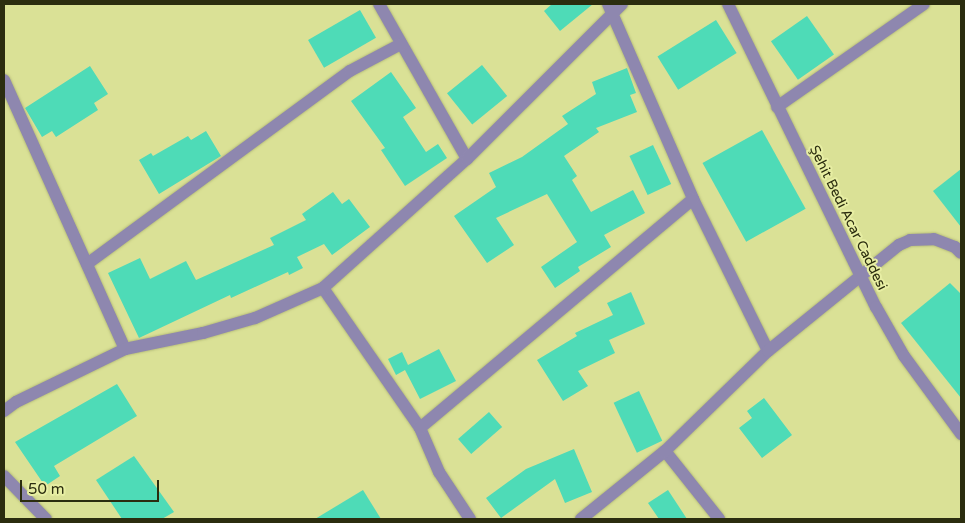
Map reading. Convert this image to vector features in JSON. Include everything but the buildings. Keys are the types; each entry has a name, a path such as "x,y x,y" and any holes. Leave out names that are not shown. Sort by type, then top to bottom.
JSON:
{"street":[{"path":"379,4 467,159"},
{"name":"Şehit Bedi Acar Caddesi","path":"728,4 776,107 859,275 904,356 961,434"},
{"path":"776,107 924,4"},
{"path":"4,411 125,349 203,333 255,318 323,288 467,159 615,7 693,199 768,351"},
{"path":"87,264 350,72 401,44"},
{"path":"4,80 125,349"},
{"path":"420,428 693,199"},
{"path":"581,519 665,452 768,351 859,275 910,240 945,242 961,253"},
{"path":"323,288 420,428 439,472 470,519"},
{"path":"665,452 719,519"},
{"path":"4,476 46,519"}]}
